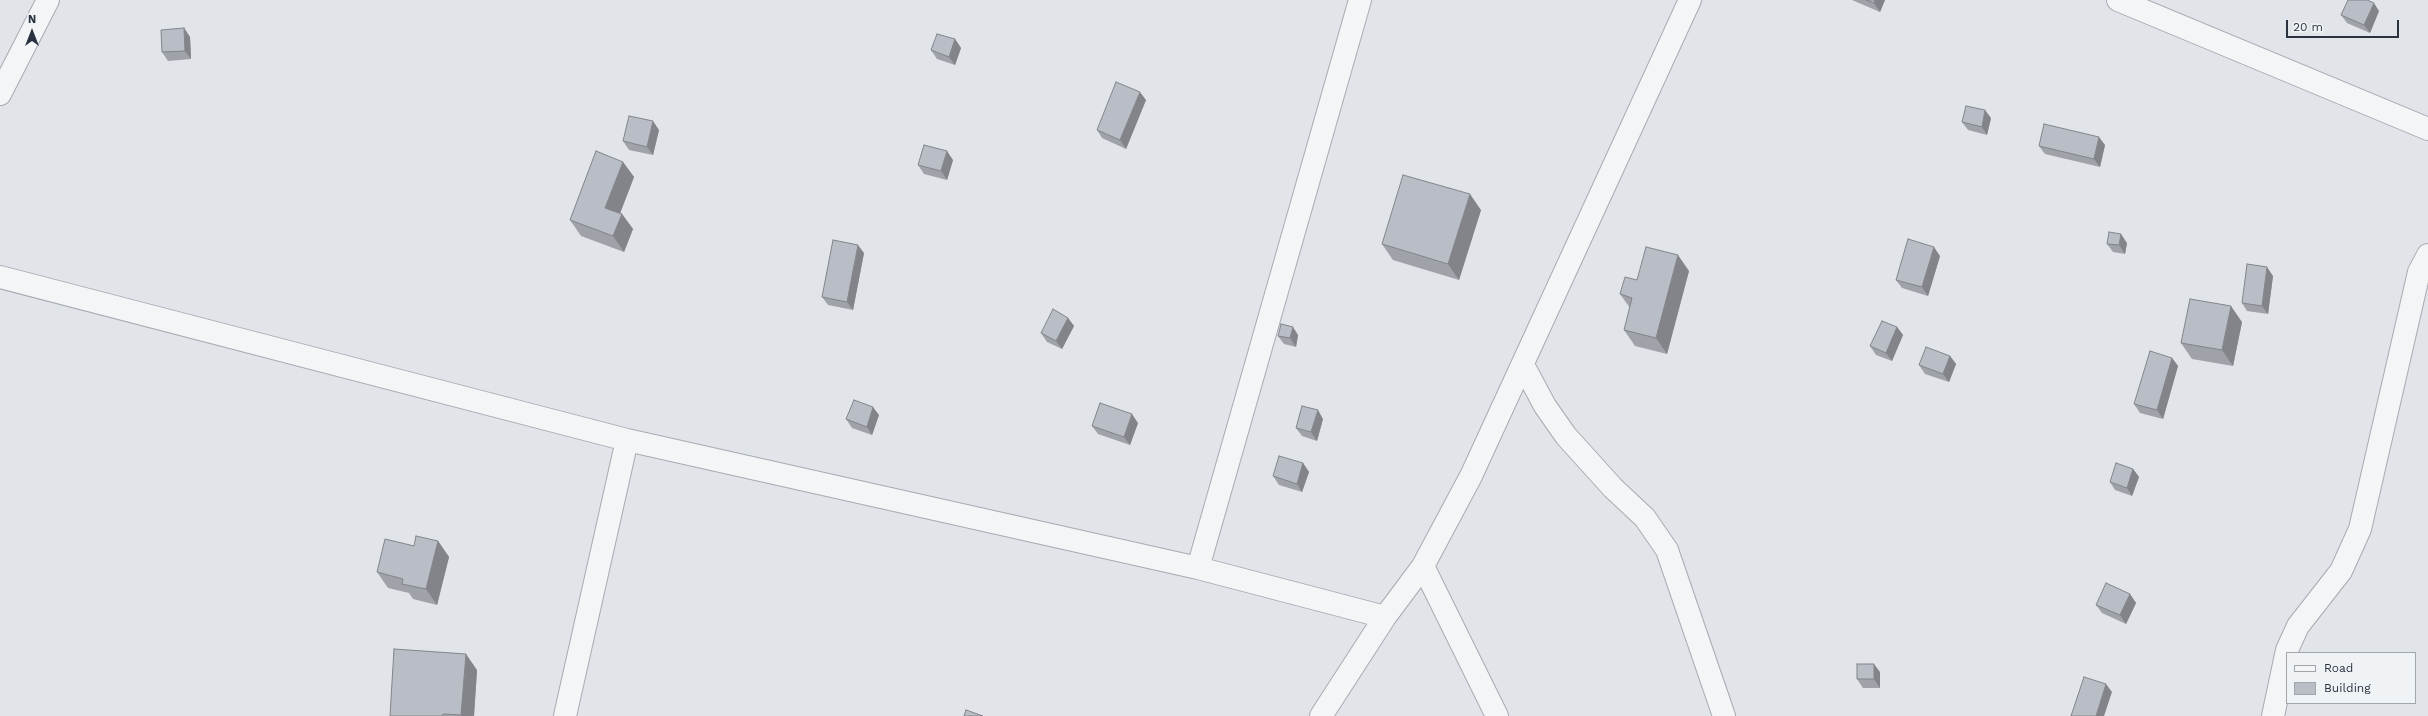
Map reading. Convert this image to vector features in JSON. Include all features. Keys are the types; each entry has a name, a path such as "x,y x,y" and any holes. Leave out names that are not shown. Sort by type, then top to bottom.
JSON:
{"street":[{"path":"0,94 48,0"},
{"path":"1198,568 1360,0"},
{"path":"1321,716 1385,617 1423,566 1471,476 1690,0"},
{"path":"2118,0 2428,129"},
{"path":"2287,652 2298,626 2341,571 2360,529 2419,272 2428,255"},
{"path":"0,277 627,440 1198,568 1385,617"},
{"path":"1523,365 1545,406 1566,436 1614,488 1645,518 1667,550 1724,716"},
{"path":"565,716 627,440"},
{"path":"1423,566 1496,716"},
{"path":"2274,716 2286,655"}],"building":[{"path":"1866,0 1875,0 1874,3"},
{"path":"2348,0 2367,0 2374,3 2364,25 2341,15"},
{"path":"184,28 185,51 162,52 161,30"},
{"path":"937,34 955,39 949,57 931,50"},
{"path":"1116,82 1140,92 1120,140 1097,130"},
{"path":"1966,106 1985,110 1982,127 1962,122"},
{"path":"629,116 653,121 647,147 623,141"},
{"path":"2044,124 2099,137 2094,159 2039,146"},
{"path":"924,145 947,151 941,171 918,165"},
{"path":"596,151 623,162 605,208 622,214 613,236 570,220"},
{"path":"1403,175 1470,194 1448,264 1382,244"},
{"path":"2109,232 2121,234 2119,245 2107,244"},
{"path":"1908,239 1934,247 1922,287 1896,280"},
{"path":"833,240 858,245 847,302 822,297"},
{"path":"1646,247 1678,255 1656,338 1624,330 1632,298 1620,294 1625,277 1637,280"},
{"path":"2247,264 2267,267 2262,306 2242,303"},
{"path":"2190,299 2231,306 2222,350 2181,343"},
{"path":"1053,309 1068,318 1056,341 1041,333"},
{"path":"1882,321 1897,327 1886,353 1870,346"},
{"path":"1281,324 1293,327 1290,338 1278,336"},
{"path":"1926,347 1950,356 1943,374 1919,365"},
{"path":"2150,351 2172,358 2157,410 2134,404"},
{"path":"854,400 873,407 867,427 846,419"},
{"path":"1100,403 1132,414 1124,437 1092,426"},
{"path":"1302,406 1318,410 1311,432 1296,428"},
{"path":"1279,456 1303,463 1297,484 1273,476"},
{"path":"2116,463 2133,469 2127,488 2110,482"},
{"path":"416,536 438,541 426,589 402,584 403,579 377,572 385,539 414,546"},
{"path":"2106,583 2130,594 2120,615 2096,605"},
{"path":"394,649 466,654 461,715 443,714 442,716 390,716"},
{"path":"1857,664 1874,664 1874,679 1857,679"},
{"path":"2084,677 2106,684 2096,716 2071,716"},
{"path":"966,710 983,716 964,716"}]}
